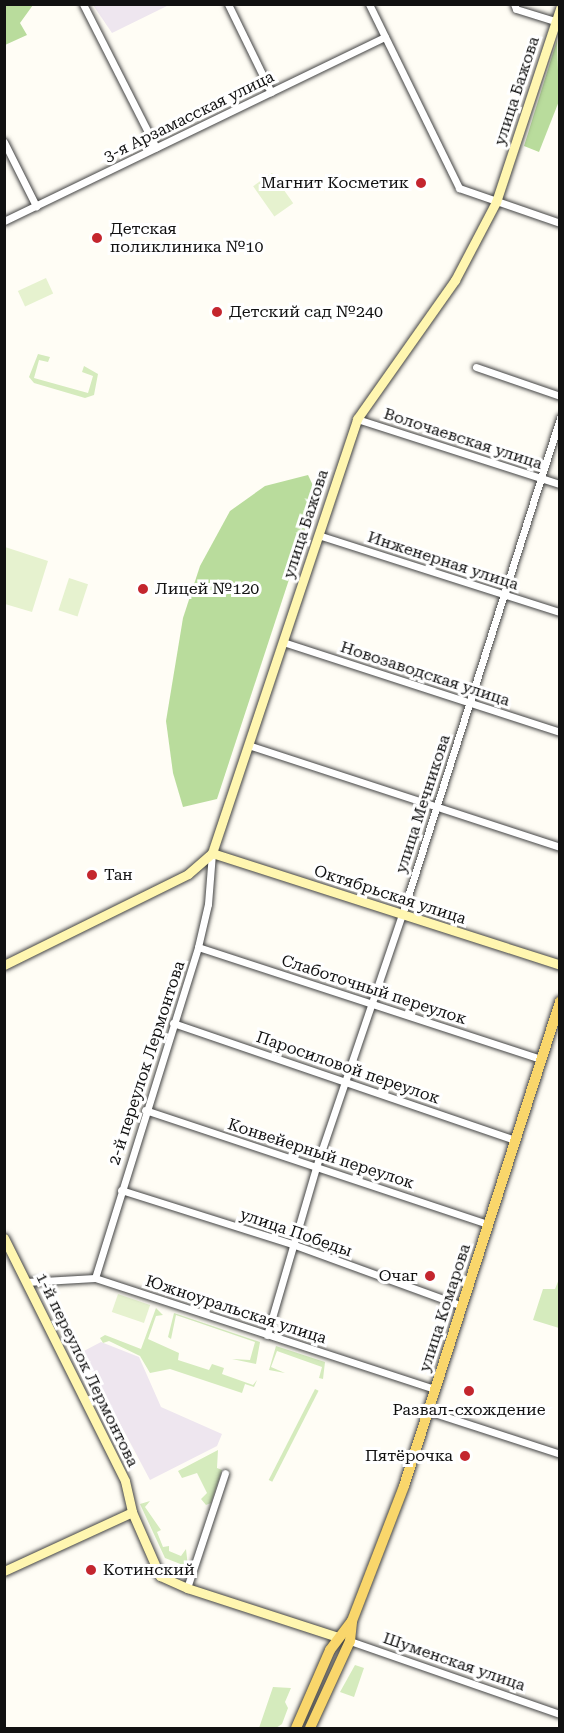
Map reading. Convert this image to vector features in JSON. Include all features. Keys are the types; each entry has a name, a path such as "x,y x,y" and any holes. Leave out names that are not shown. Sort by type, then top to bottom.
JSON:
{"main road":[{"name":"улица Бажова","path":"212,853 357,419 455,280 496,202 560,8"},
{"name":"Октябрьская улица","path":"212,853 560,965"},
{"path":"4,965 188,874 212,853"},
{"name":"улица Комарова","path":"310,1728 350,1641 352,1621 400,1496 560,1002"},
{"name":"1-й переулок Лермонтова","path":"4,1238 125,1481 132,1512 160,1576 187,1588 338,1637"},
{"path":"4,1572 132,1512"},
{"name":"улица Комарова","path":"296,1728 338,1637 352,1621"},
{"name":"Шуменская улица","path":"338,1637 350,1641"}],"street":[{"path":"82,4 156,148"},
{"path":"228,4 271,92"},
{"path":"369,4 459,188 560,222"},
{"path":"514,4 516,9 555,21"},
{"name":"3-я Арзамасская улица","path":"4,221 385,37"},
{"path":"4,142 36,206"},
{"path":"476,367 560,396"},
{"name":"улица Мечникова","path":"267,1335 315,1167 402,915 560,418"},
{"name":"Волочаевская улица","path":"357,419 560,484"},
{"name":"Инженерная улица","path":"318,535 560,612"},
{"name":"Новозаводская улица","path":"283,642 560,732"},
{"path":"248,745 560,847"},
{"name":"2-й переулок Лермонтова","path":"95,1278 145,1110 198,947 208,904 212,853"},
{"name":"Слаботочный переулок","path":"198,947 541,1059"},
{"name":"Паросиловой переулок","path":"173,1023 515,1140"},
{"name":"Конвейерный переулок","path":"145,1110 488,1224"},
{"name":"улица Победы","path":"121,1191 292,1244 462,1306"},
{"name":"Южноуральская улица","path":"26,1282 95,1278 435,1389"},
{"path":"428,1411 560,1454"},
{"path":"187,1588 225,1473"},
{"name":"Шуменская улица","path":"350,1641 560,1714"}],"shaded area":[{"path":"93,5 169,5 112,33"},
{"path":"101,1342 139,1357 161,1407 222,1434 217,1446 150,1480 82,1352"}],"green space":[{"path":"5,4 33,5 20,23 27,35 5,45"},
{"path":"557,40 559,101 539,152 524,146"},
{"path":"272,173 293,203 274,217 253,186"},
{"path":"46,278 53,293 25,307 18,291"},
{"path":"38,354 50,357 48,362 39,360 34,378 88,393 93,376 82,372 84,366 98,374 94,395 85,398 34,383 29,377"},
{"path":"308,475 317,494 217,799 183,807 173,773 166,721 183,618 200,566 230,511 265,486"},
{"path":"5,547 48,561 32,612 5,604"},
{"path":"69,578 88,584 78,617 58,610"},
{"path":"559,1279 559,1328 533,1320 543,1289 555,1289"},
{"path":"118,1294 150,1305 144,1323 112,1312"},
{"path":"156,1308 163,1315 156,1316 148,1339 179,1353 178,1360 209,1370 212,1364 224,1368 222,1374 253,1385 257,1380 254,1387 245,1384 242,1393 170,1369 150,1373 140,1356 109,1341 103,1343 100,1338 105,1335 141,1349"},
{"path":"174,1313 260,1342 256,1364 232,1359 250,1360 255,1342 176,1315 171,1339 168,1337"},
{"path":"276,1346 325,1362 323,1379 319,1378 322,1367 277,1351 271,1367 285,1373 269,1370"},
{"path":"315,1389 319,1391 272,1482 269,1480"},
{"path":"218,1450 217,1468 222,1470 211,1503 206,1505 201,1499 207,1493 197,1473 182,1478 178,1471"},
{"path":"150,1501 145,1507 161,1530 157,1532 163,1547 169,1546 169,1551 181,1556 186,1549 188,1567 165,1558 140,1504"},
{"path":"355,1665 364,1668 354,1697 340,1692"},
{"path":"273,1687 291,1688 285,1702 288,1708 282,1724 276,1728 259,1728"}],"place":[{"name":"Магнит Косметик","path":"421,183"},
{"name":"Детская поликлиника №10","path":"97,238"},
{"name":"Детский сад №240","path":"217,312"},
{"name":"Лицей №120","path":"143,589"},
{"name":"Тан","path":"92,875"},
{"name":"Очаг","path":"430,1276"},
{"name":"Развал-схождение","path":"469,1391"},
{"name":"Пятёрочка","path":"465,1456"},
{"name":"Котинский","path":"91,1570"}]}
